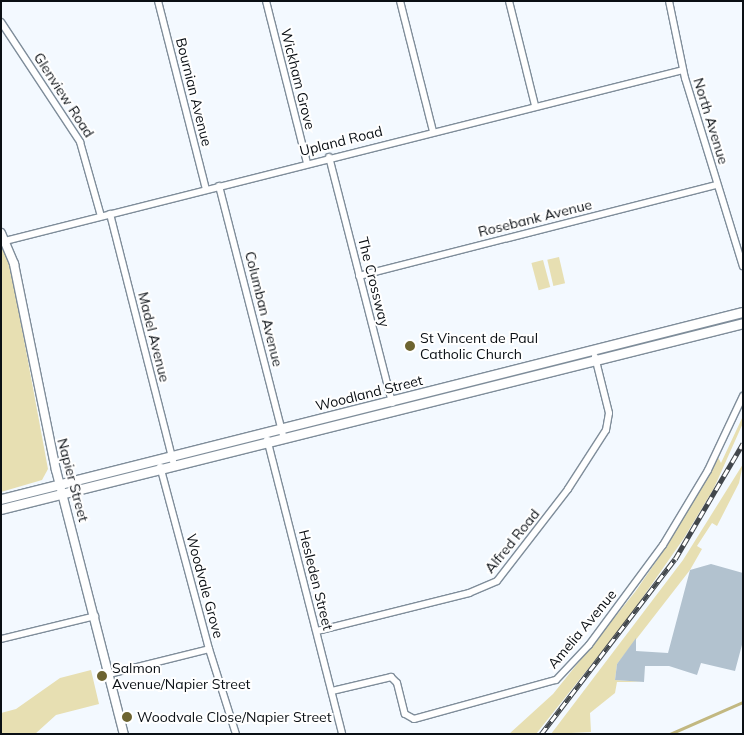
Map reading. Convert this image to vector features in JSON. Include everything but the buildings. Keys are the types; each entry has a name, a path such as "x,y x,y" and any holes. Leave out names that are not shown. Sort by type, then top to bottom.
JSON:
{"main road":[{"name":"Woodland Street","path":"1,509 159,460 172,462 268,443 394,412 595,356 743,312"},
{"name":"Woodland Street","path":"1,499 161,470 172,462 266,433 391,401 743,323"}],"street":[{"name":"Bournian Avenue","path":"158,1 206,189"},
{"name":"Wickham Grove","path":"266,1 307,163"},
{"path":"400,1 434,131"},
{"path":"509,1 535,105"},
{"name":"North Avenue","path":"669,1 683,70 743,266"},
{"name":"Glenview Road","path":"1,22 80,142 101,216"},
{"name":"Upland Road","path":"4,241 535,105 683,70"},
{"name":"The Crossway","path":"329,157 394,412"},
{"name":"Rosebank Avenue","path":"359,276 718,185"},
{"name":"Columban Avenue","path":"219,186 284,439"},
{"name":"Madel Avenue","path":"110,214 172,462"},
{"name":"Napier Street","path":"1,233 14,264 62,489 124,734"},
{"name":"Alfred Road","path":"317,632 469,593 497,581 568,489 606,430 609,413 595,356"},
{"name":"Amelia Avenue","path":"332,691 391,677 397,683 405,714 414,719 556,680 589,644 663,545 708,470 743,396"},
{"name":"Hesleden Street","path":"266,433 342,734"},
{"name":"Woodvale Grove","path":"110,674 209,649 159,460"},
{"path":"1,639 95,616"},
{"path":"209,649 236,734"}],"shaded area":[{"path":"1,242 10,264 48,469 42,480 1,492"},
{"path":"559,257 565,283 553,286 547,260"},
{"path":"543,260 550,287 539,290 531,263"},
{"path":"743,416 743,423 714,488 684,538 627,620 536,734 509,734 553,694 635,592 664,550 718,457 721,463"},
{"path":"743,464 739,483 717,526 712,523 697,546 702,549 690,570 617,664 615,680 644,682 617,682 615,693 590,713 591,732 551,734 683,560"},
{"path":"91,670 99,704 56,715 35,734 1,734 1,713 16,709 60,678"}],"waterway":[{"path":"670,734 743,702"}],"railway":[{"path":"541,734 675,559 743,443"}],"place":[{"name":"St Vincent de Paul Catholic Church","path":"410,346"},
{"name":"Salmon Avenue/Napier Street","path":"102,676"},
{"name":"Woodvale Close/Napier Street","path":"127,717"}]}
